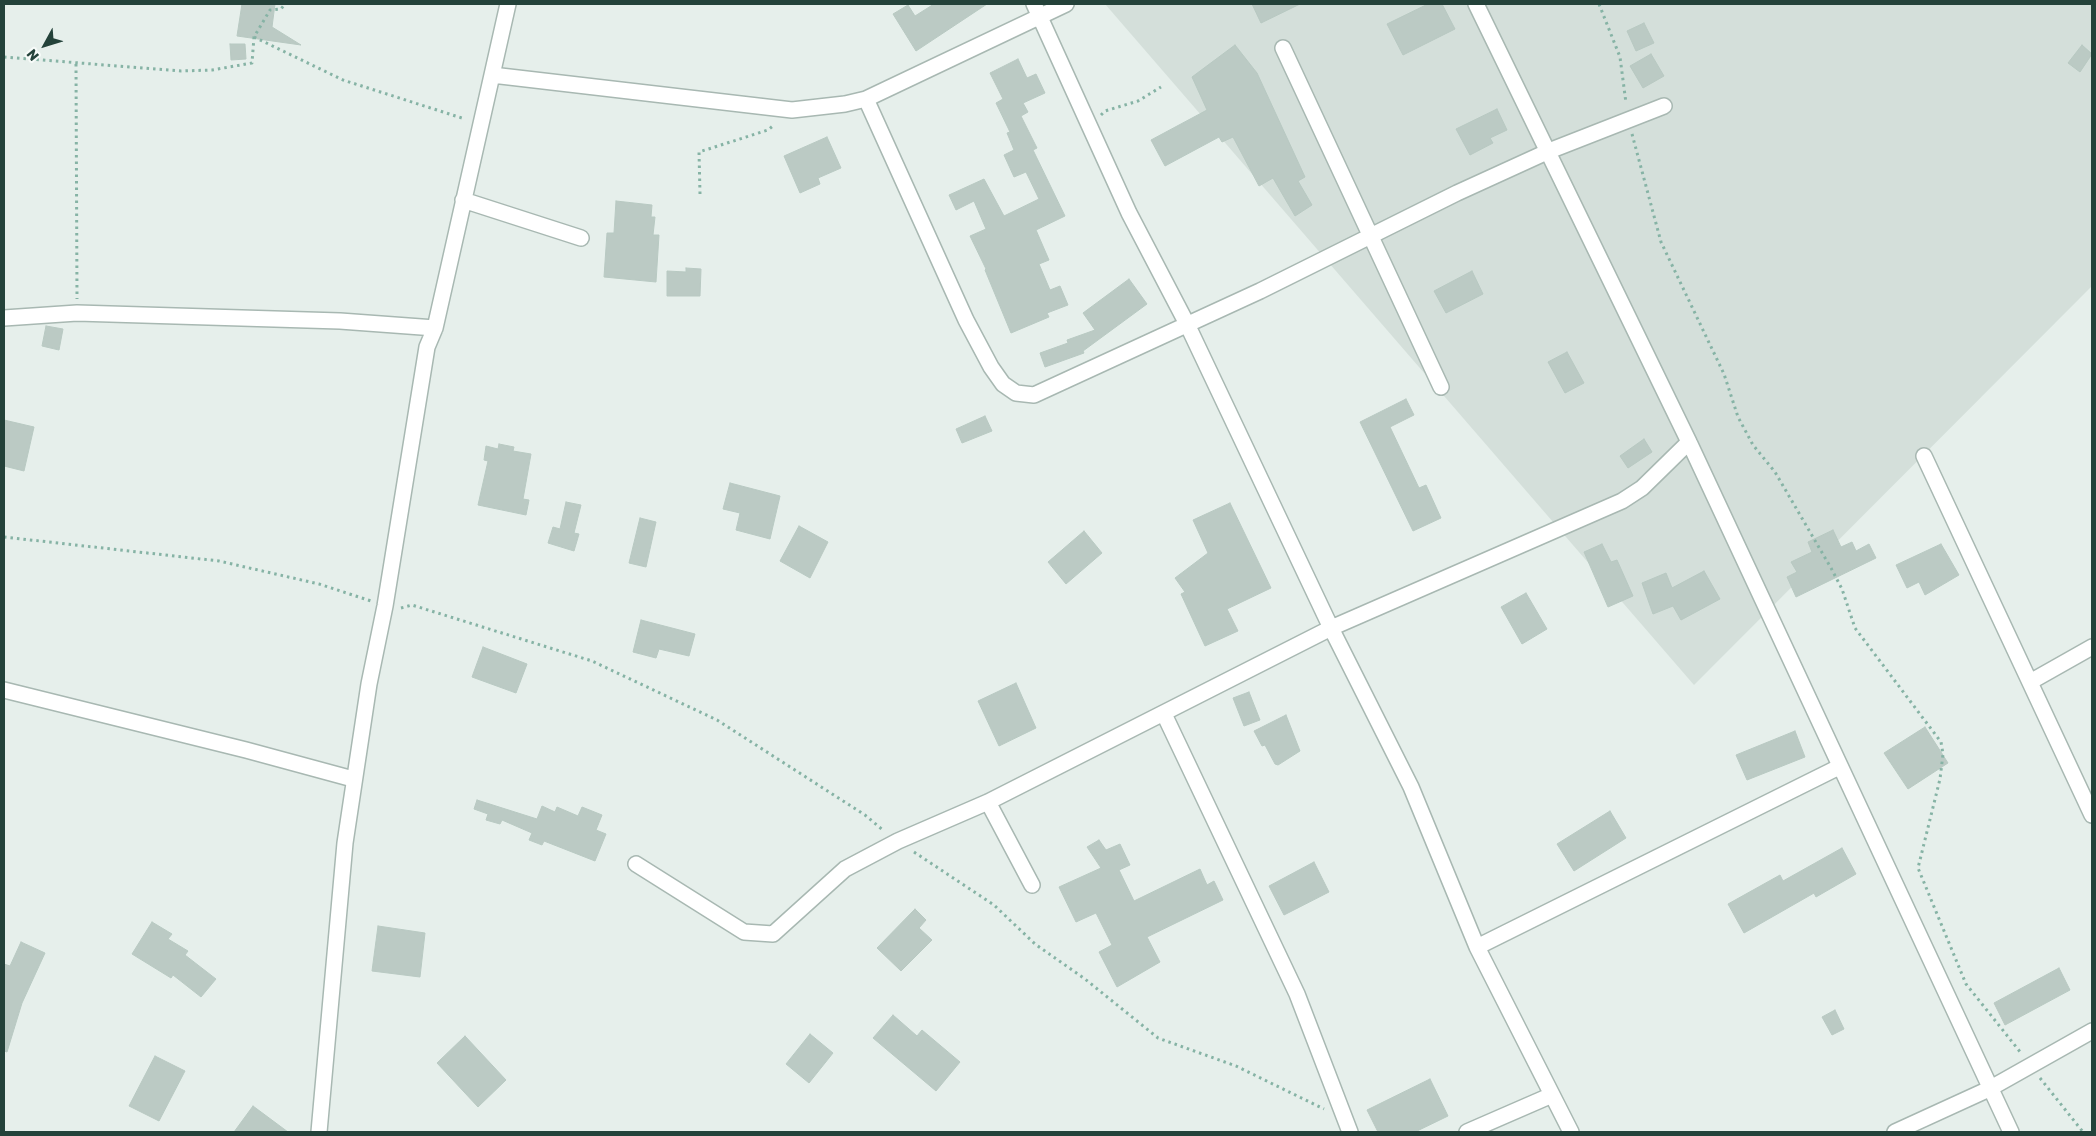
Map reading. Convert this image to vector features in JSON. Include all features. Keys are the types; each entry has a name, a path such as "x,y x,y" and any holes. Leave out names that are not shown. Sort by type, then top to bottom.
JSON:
{"street":[{"path":"319,1132 345,842 353,779 369,684 385,606 427,347 435,328 462,200 508,4"},
{"path":"492,75 792,110 845,104 866,98 1037,10 1066,4"},
{"path":"1476,4 1689,442 1989,1089 2011,1132"},
{"path":"1037,10 1129,213 1187,324 1331,628 1411,786 1477,947 1571,1132"},
{"path":"1283,48 1441,387"},
{"path":"866,98 966,320 991,367 1003,384 1016,393 1034,395 1549,151 1664,106"},
{"path":"462,200 581,238"},
{"path":"4,318 77,312 340,321 435,328"},
{"path":"636,864 744,932 773,934 845,869 907,837 988,802 1331,628 1622,501 1642,488 1689,442"},
{"path":"1924,456 2092,814"},
{"path":"2030,682 2092,647"},
{"path":"4,690 246,750 353,779"},
{"path":"1164,714 1297,994 1350,1132"},
{"path":"1477,947 1839,767"},
{"path":"988,802 1032,885"},
{"path":"1895,1132 1989,1089 2092,1031"},
{"path":"1467,1132 1552,1095"}],"path":[{"path":"4,58 181,71 212,70 252,63 254,37 270,10 281,9 285,4"},
{"path":"1599,4 1620,58 1628,120 1661,242 1724,374 1738,417 1753,445 1774,472 1831,568 1842,589 1855,628 1941,742 1943,754 1940,779 1918,868 1966,984 2083,1132"},
{"path":"254,37 343,80 480,124"},
{"path":"76,64 77,312"},
{"path":"1089,125 1105,111 1138,101 1161,87"},
{"path":"700,194 699,152 768,130 792,110"},
{"path":"4,537 219,562 318,584 385,606"}],"shaded area":[{"path":"1105,4 2092,4 2092,286 1694,685"}],"building":[{"path":"242,4 275,4 272,27 301,45 237,36"},
{"path":"934,4 987,4 916,51 893,14 908,5 915,16"},
{"path":"1252,4 1300,4 1261,23"},
{"path":"1428,4 1442,4 1455,29 1403,55 1387,24"},
{"path":"1644,23 1654,43 1636,51 1627,31"},
{"path":"230,44 245,44 246,59 231,60"},
{"path":"1235,45 1257,73 1305,177 1298,181 1312,205 1295,216 1273,178 1259,186 1233,137 1222,142 1219,137 1165,166 1151,140 1207,110 1192,77"},
{"path":"2082,45 2092,54 2080,72 2068,63"},
{"path":"1651,54 1664,76 1643,88 1630,66"},
{"path":"1018,59 1027,78 1036,74 1045,93 1023,103 1028,112 1021,116 1037,148 1033,150 1065,216 1036,230 1049,260 1039,264 1050,290 1060,286 1068,305 1047,313 1049,317 1011,333 986,269 970,236 986,229 974,201 956,210 949,195 984,179 1004,216 1039,199 1026,172 1014,177 1004,155 1014,150 1007,133 1010,132 996,103 1003,99 990,73"},
{"path":"1497,109 1507,130 1490,138 1493,143 1470,155 1456,129"},
{"path":"827,137 841,168 818,178 820,184 800,193 784,156"},
{"path":"616,201 652,205 651,217 655,217 653,235 659,235 656,282 604,277 607,233 614,233"},
{"path":"686,268 701,269 700,296 667,296 667,271 686,272"},
{"path":"1472,271 1483,294 1446,313 1434,291"},
{"path":"1129,279 1147,304 1083,351 1084,353 1045,367 1040,353 1068,343 1067,340 1095,330 1083,313"},
{"path":"46,326 63,329 59,350 42,346"},
{"path":"1567,352 1584,383 1565,393 1548,362"},
{"path":"1406,399 1414,415 1390,427 1419,488 1426,485 1441,518 1413,531 1360,422"},
{"path":"985,416 992,431 962,443 956,429"},
{"path":"4,420 34,427 24,471 4,466"},
{"path":"1644,439 1652,452 1628,468 1620,456"},
{"path":"499,444 514,447 513,451 531,454 523,499 529,500 526,515 478,505 488,461 484,460 486,446 498,449"},
{"path":"730,483 780,496 770,539 736,530 740,513 723,509"},
{"path":"566,502 581,505 574,533 579,534 574,551 548,543 553,527 560,529"},
{"path":"1230,503 1271,588 1227,609 1238,631 1205,646 1181,594 1185,592 1175,578 1208,553 1193,520"},
{"path":"640,518 656,522 646,567 629,563"},
{"path":"799,526 828,542 810,578 780,561"},
{"path":"1833,530 1841,547 1852,542 1856,551 1869,544 1876,558 1796,597 1787,577 1797,572 1791,562 1812,552 1808,542"},
{"path":"1084,531 1102,553 1066,584 1048,562"},
{"path":"1602,544 1611,562 1617,560 1633,596 1608,607 1584,552"},
{"path":"1941,544 1959,575 1925,595 1919,582 1907,588 1896,565"},
{"path":"1704,571 1720,599 1681,620 1673,606 1653,614 1642,583 1666,573 1672,588"},
{"path":"1526,593 1547,629 1522,644 1501,607"},
{"path":"641,620 695,634 689,656 659,649 656,658 633,652"},
{"path":"483,647 527,664 516,693 472,677"},
{"path":"1016,683 1036,728 999,746 978,701"},
{"path":"1249,692 1260,720 1244,726 1233,698"},
{"path":"1286,715 1300,751 1278,765 1275,764 1265,745 1262,746 1254,731"},
{"path":"1925,727 1948,763 1908,789 1884,753"},
{"path":"1795,731 1805,757 1747,780 1736,755"},
{"path":"477,800 537,819 542,806 555,812 557,807 578,816 582,807 602,815 596,830 606,834 595,861 544,841 542,845 529,840 532,833 502,820 500,824 486,820 488,814 474,809"},
{"path":"1610,811 1626,838 1574,871 1557,844"},
{"path":"1099,840 1106,850 1120,844 1130,865 1119,870 1134,901 1200,869 1207,885 1214,881 1223,900 1147,937 1160,962 1117,987 1099,952 1112,945 1096,913 1076,922 1059,887 1101,868 1087,847"},
{"path":"1842,848 1856,874 1816,897 1814,893 1744,933 1728,904 1780,875 1783,881"},
{"path":"1314,862 1329,892 1284,915 1269,886"},
{"path":"915,909 926,920 919,928 932,940 901,971 877,948"},
{"path":"152,922 172,934 168,939 188,951 185,955 216,979 201,997 173,975 171,978 132,954"},
{"path":"378,926 425,933 420,977 372,971"},
{"path":"21,942 45,953 22,1003 7,1052 4,1051 4,964 10,966"},
{"path":"2059,968 2070,990 2005,1025 1994,1003"},
{"path":"1835,1010 1844,1029 1832,1035 1822,1017"},
{"path":"893,1015 917,1036 922,1030 960,1062 936,1091 873,1038"},
{"path":"810,1034 833,1053 809,1083 786,1064"},
{"path":"465,1036 506,1080 478,1107 437,1063"},
{"path":"155,1056 185,1071 159,1121 129,1106"},
{"path":"1430,1079 1448,1116 1415,1132 1378,1132 1367,1110"},
{"path":"253,1106 288,1132 234,1132"}]}
